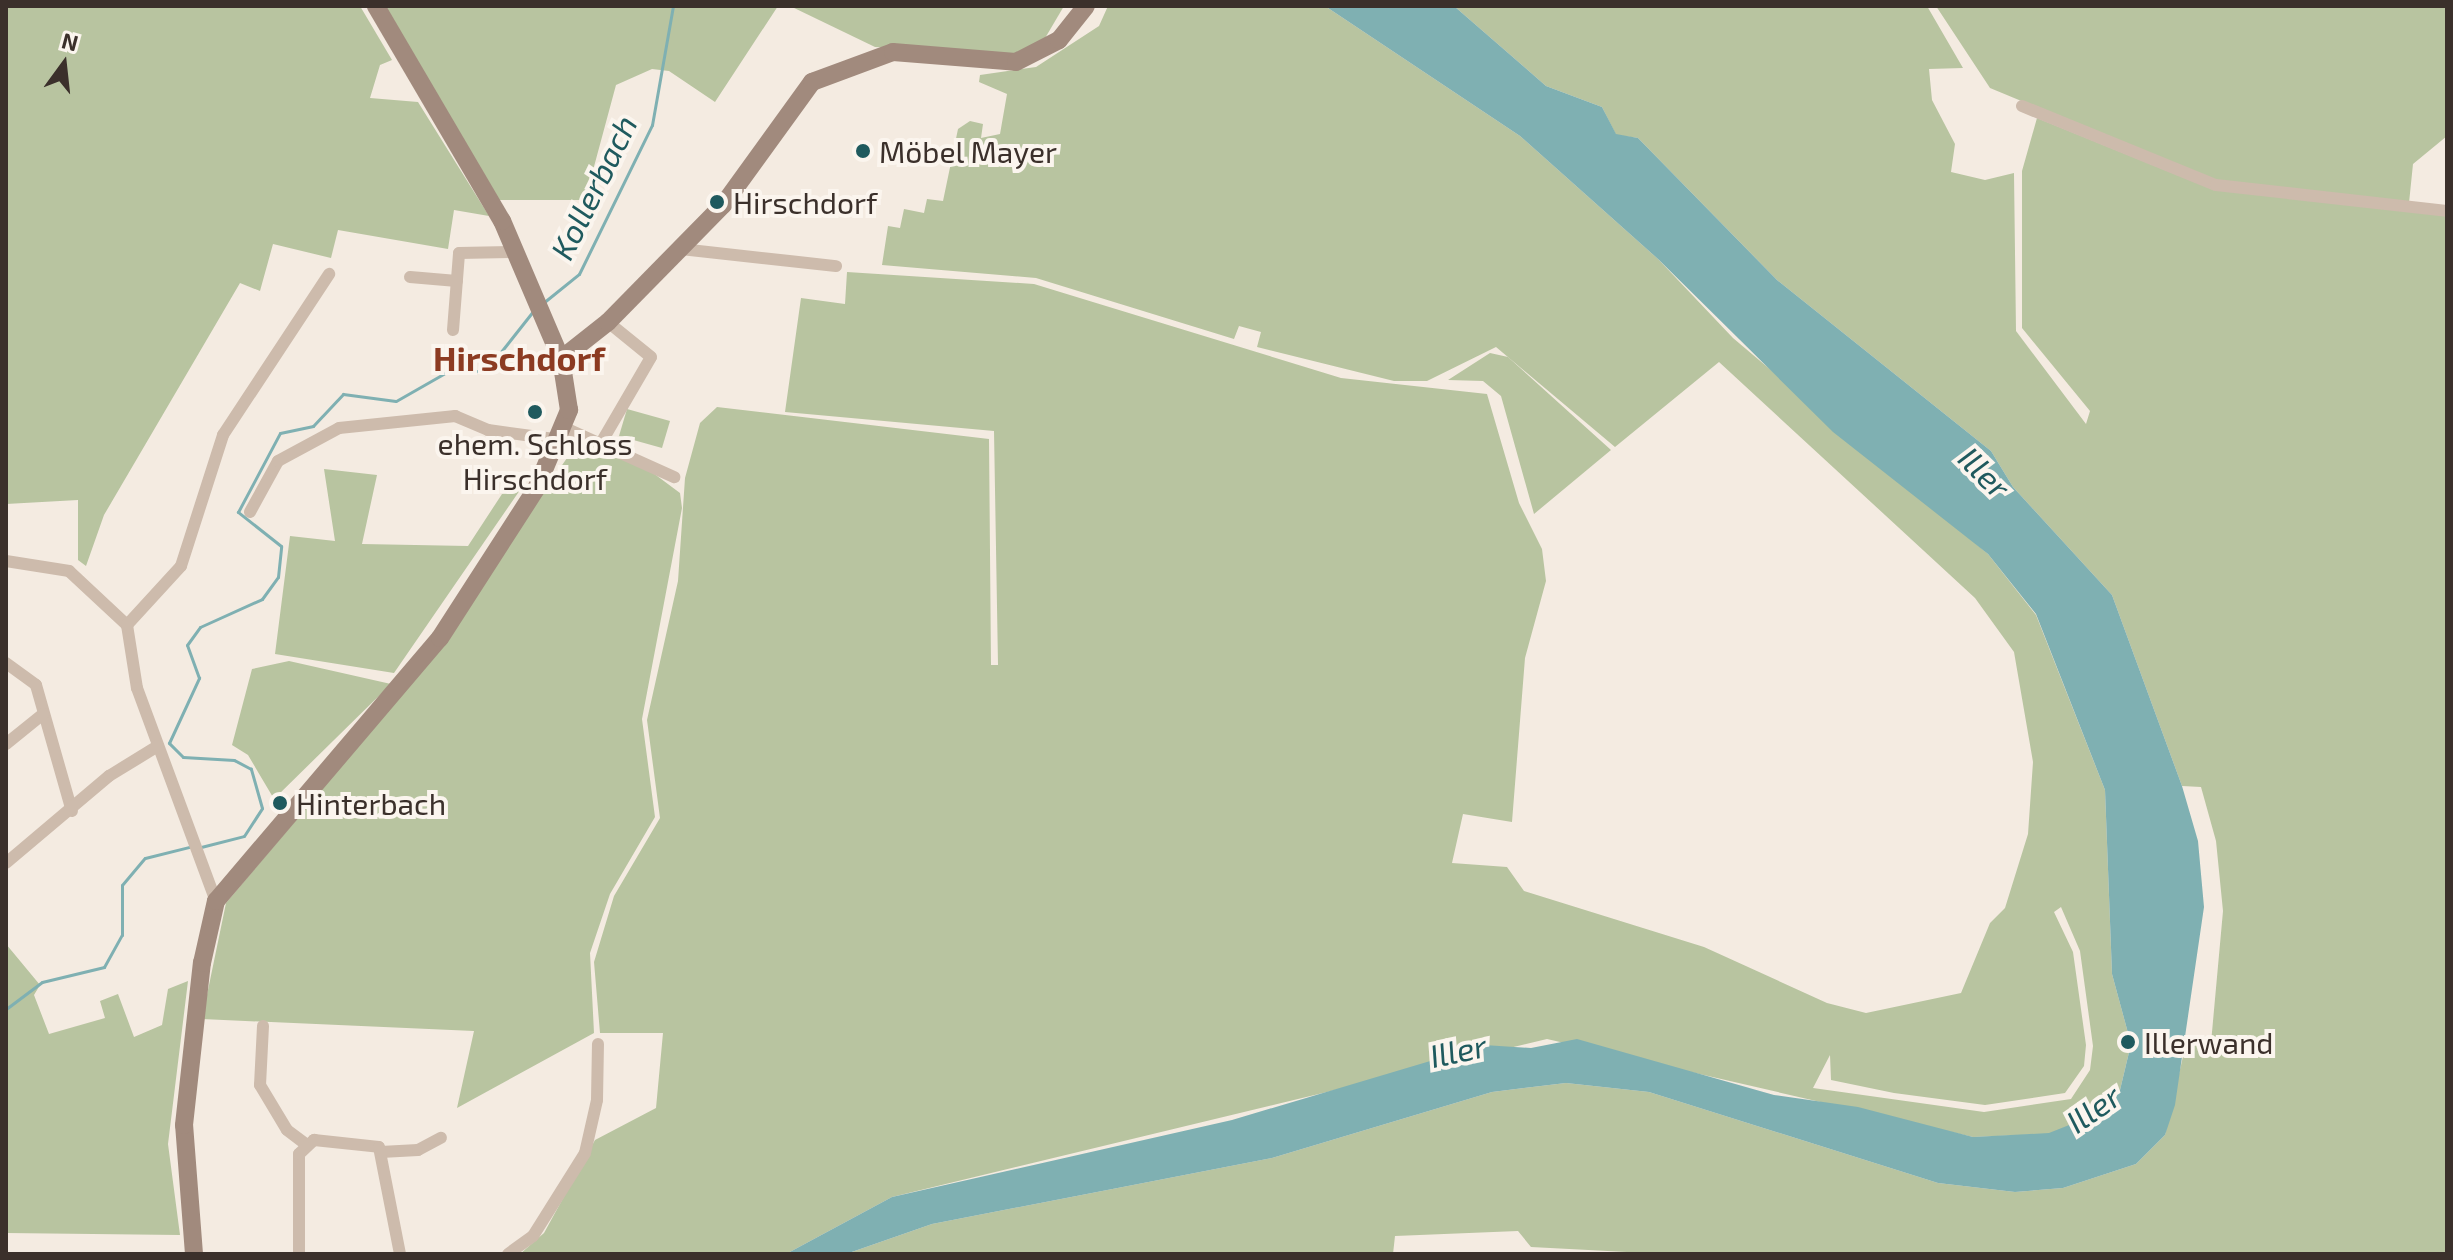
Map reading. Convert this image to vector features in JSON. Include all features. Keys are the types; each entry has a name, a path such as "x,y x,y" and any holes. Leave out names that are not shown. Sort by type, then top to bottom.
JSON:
{"main road":[{"path":"194,1254 184,1125 216,901 440,638 563,434 570,396 561,359 516,252 376,6"},
{"path":"561,359 608,322 681,249 745,177 801,91 830,71 893,52 1016,62 1059,40 1086,6"}],"street":[{"path":"2022,106 2216,185 2447,211"},
{"path":"681,249 836,266"},
{"path":"453,330 459,253 516,252"},
{"path":"127,625 181,566 223,435 329,274"},
{"path":"410,277 457,281"},
{"path":"601,443 651,357 608,322"},
{"path":"250,512 278,461 339,428 455,416 488,430 563,434 601,443 674,477"},
{"path":"6,561 69,571 127,625 158,746 192,850 216,901"},
{"path":"6,663 32,678 72,811"},
{"path":"6,744 43,714"},
{"path":"6,863 72,811 109,776 158,746"},
{"path":"263,1026 260,1085 287,1130 304,1143 370,1143 381,1152 400,1254"},
{"path":"508,1254 533,1236 585,1153 597,1100 598,1044"},
{"path":"381,1152 418,1150 441,1138"},
{"path":"299,1254 304,1143"}],"green space":[{"path":"6,6 360,6 392,60 380,65 370,98 418,102 489,216 454,210 448,249 338,230 331,258 273,244 260,291 240,283 104,515 86,566 78,560 78,500 6,504"},
{"path":"383,6 778,6 715,102 669,71 652,69 616,85 585,200 499,200"},
{"path":"790,6 1064,6 1041,45 1016,54 875,47"},
{"path":"1108,6 1325,6 1520,136 1658,259 1733,338 1988,554 2036,615 2105,790 2112,974 2131,1044 2120,1090 2102,1112 2049,1134 1973,1137 1547,1039 892,1197 786,1254 520,1254 544,1233 595,1140 656,1108 663,1033 600,1033 594,962 614,896 660,818 647,720 678,581 685,478 700,423 717,407 989,439 991,665 998,665 994,431 785,412 801,298 845,304 847,272 1034,284 1341,378 1487,394 1519,503 1542,549 1546,581 1525,658 1512,822 1463,814 1452,863 1507,867 1524,891 1704,947 1827,1003 1866,1013 1961,993 1990,923 2005,908 2028,834 2033,762 2014,652 1975,598 1719,362 1615,447 1496,347 1427,381 1394,381 1257,347 1261,332 1239,326 1234,339 1036,278 882,265 888,226 900,228 904,209 924,213 927,199 943,201 958,129 970,121 983,124 981,138 1000,134 1007,94 979,82 980,75 1036,67 1099,26","holes":["2061,907 2080,951 2093,1046 2090,1070 2071,1099 1984,1112 1813,1088 1830,1055 1831,1080 1894,1093 1985,1105 2065,1093 2084,1066 2086,1045 2073,952 2054,912"]},
{"path":"1454,6 1927,6 1963,68 1929,69 1932,100 1955,144 1951,172 1985,180 2014,173 2016,331 2086,424 2090,411 2022,328 2022,171 2037,118 2197,183 2447,215 2447,1254 1665,1254 1531,1247 1518,1231 1395,1236 1393,1254 846,1254 932,1224 1272,1158 1492,1092 1566,1083 1649,1092 1938,1183 2015,1192 2063,1188 2136,1164 2165,1135 2187,1039 2211,1043 2223,911 2216,841 2201,787 2182,786 2112,595 2013,487 1991,451 1777,280 1638,138 1616,135 1602,107 1546,86"},
{"path":"1936,6 2447,6 2447,136 2413,164 2409,203 2217,182 1990,88"},
{"path":"1490,353 1508,357 1611,450 1534,514 1501,396 1483,381 1448,380"},
{"path":"627,409 670,421 662,448 619,436"},
{"path":"603,450 641,464 680,493 682,508 642,719 655,817 610,894 590,953 594,1033 457,1108 474,1031 202,1019 226,903 409,686 567,458"},
{"path":"324,469 377,475 362,544 468,546 502,494 520,490 394,673 275,654 290,536 335,541"},
{"path":"289,661 391,684 274,799 248,755 232,745 252,669"},
{"path":"6,944 40,985 34,995 49,1034 105,1018 100,1001 118,994 134,1037 162,1025 168,989 188,981 168,1144 180,1235 6,1233"}],"water":[{"name":"Iller","path":"1325,6 1454,6 1546,86 1602,107 1616,134 1638,138 1777,280 1991,451 2013,487 2112,595 2182,786 2198,841 2204,907 2175,1105 2165,1135 2136,1164 2063,1188 2015,1192 1938,1183 1649,1092 1566,1083 1492,1092 1272,1158 932,1224 846,1254 786,1254 892,1197 1232,1120 1484,1045 1531,1048 1577,1039 1774,1095 1858,1107 1973,1137 2049,1133 2102,1112 2120,1090 2131,1044 2112,974 2105,790 2036,614 1988,554 1833,432 1658,259 1520,136"}],"waterway":[{"name":"Kollerbach","path":"543,303 579,274 652,125 673,6"},
{"name":"Kollerbach","path":"201,847 244,836 262,808 251,769 234,760 183,757 169,743 199,678 187,645 200,627 262,599 278,577 281,546 238,512 280,433 313,426 343,394 396,401 452,369 485,372 534,310"},
{"name":"Kollerbach","path":"6,1009 42,982 104,967 122,935 122,885 145,858 193,846"}],"place":[{"name":"Möbel Mayer","path":"863,151"},
{"name":"Hirschdorf","path":"717,202"},
{"name":"ehem. Schloss Hirschdorf","path":"535,412"},
{"name":"Hinterbach","path":"280,803"},
{"name":"Illerwand","path":"2128,1042"}],"district":[{"name":"Hirschdorf","path":"519,358"}]}
